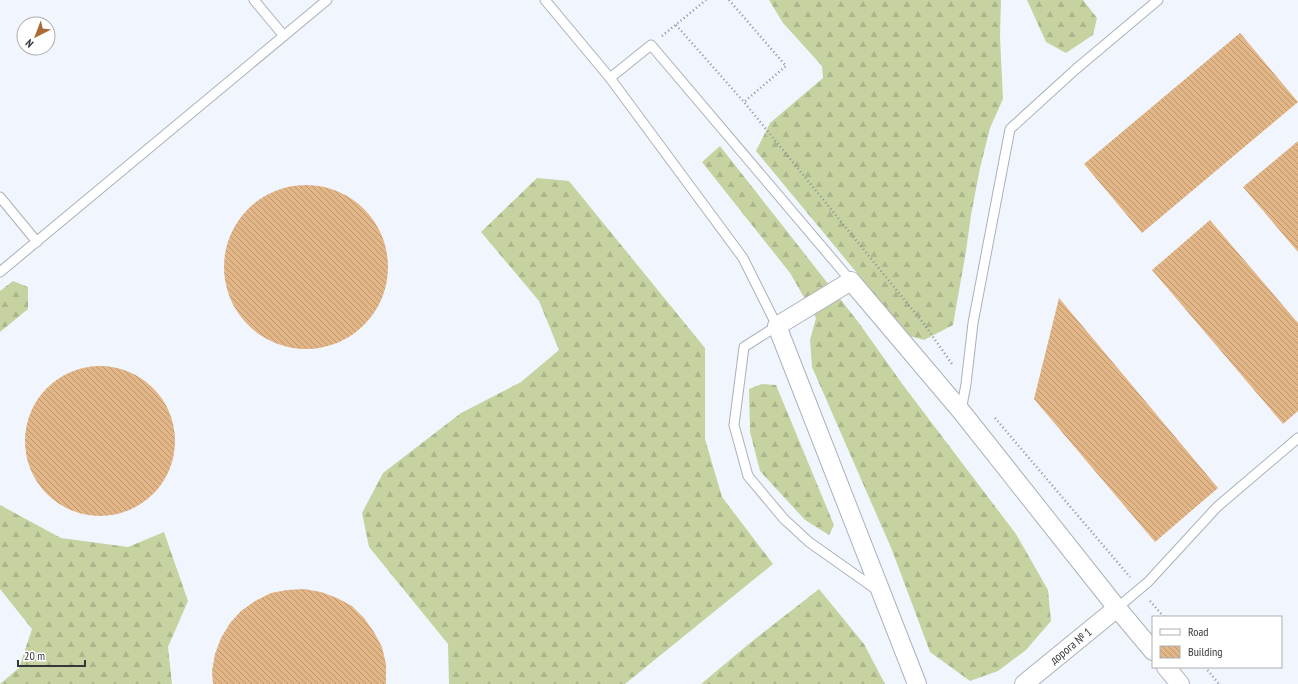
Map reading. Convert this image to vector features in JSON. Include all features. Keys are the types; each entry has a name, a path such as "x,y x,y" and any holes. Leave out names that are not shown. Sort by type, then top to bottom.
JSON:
{"street":[{"path":"917,684 777,326 851,281 961,411 1117,608 1152,650"},
{"name":"дорога № 1","path":"1024,684 1117,608"},
{"path":"1167,668 1180,684"}],"lane":[{"path":"254,0 284,36"},
{"path":"0,272 327,0"},
{"path":"545,0 610,78 743,258 777,326 744,347 734,425 748,476 784,519 809,542 880,592"},
{"path":"961,411 966,384 973,323 1010,129 1076,69 1158,0"},
{"path":"610,78 651,45 851,281"},
{"path":"0,197 37,242"},
{"path":"1117,608 1148,582 1217,507 1298,438"}],"path":[{"path":"651,45 706,0"},
{"path":"729,0 786,66 744,102"},
{"path":"676,25 744,102 924,324 966,384"},
{"path":"992,414 1163,616"},
{"path":"1206,668 1219,684"}],"green space":[{"path":"769,0 1001,0 1000,37 1003,99 990,128 980,168 953,325 924,340 909,336 756,151 770,123 823,78 822,66 783,23"},
{"path":"1027,0 1083,0 1097,18 1093,35 1066,53 1046,42"},
{"path":"720,146 859,323 903,385 1016,534 1048,590 1051,621 1026,650 998,671 970,681 930,652 892,550 812,367 810,340 816,318 790,273 702,162"},
{"path":"537,178 569,181 705,348 705,439 722,497 773,564 625,684 449,684 448,644 369,547 362,513 383,473 461,413 521,382 559,350 539,301 481,232"},
{"path":"13,281 28,287 28,309 0,332 0,291"},
{"path":"762,384 776,385 834,525 829,535 805,520 760,471 750,432 749,389"},
{"path":"0,505 61,538 128,547 164,532 188,601 168,647 172,684 0,684 19,668 32,629 0,589"},
{"path":"819,589 864,644 885,684 701,684 750,643"}],"building":[{"path":"1240,33 1298,102 1142,233 1084,164"},
{"path":"1298,141 1298,252 1243,187"},
{"path":"298,185 314,185 330,188 345,194 358,203 370,215 379,228 385,243 388,267 387,283 379,306 370,319 358,331 345,340 330,346 314,349 298,349 282,346 267,340 254,331 242,319 233,306 227,291 224,275 224,259 227,243 233,228 242,215 254,203 267,194 282,188"},
{"path":"1210,220 1298,323 1298,411 1283,424 1152,270"},
{"path":"1059,298 1218,488 1155,542 1034,399"},
{"path":"107,366 129,371 142,378 158,393 170,412 174,426 174,456 170,470 163,483 148,499 129,511 115,515 93,516 71,511 58,504 37,483 30,470 26,456 25,434 30,412 37,399 58,378 71,371 85,367"},
{"path":"304,589 321,592 337,598 352,606 364,618 382,647 386,664 386,684 213,684 212,671 215,654 221,638 230,623 241,611 255,601 271,593"}]}
